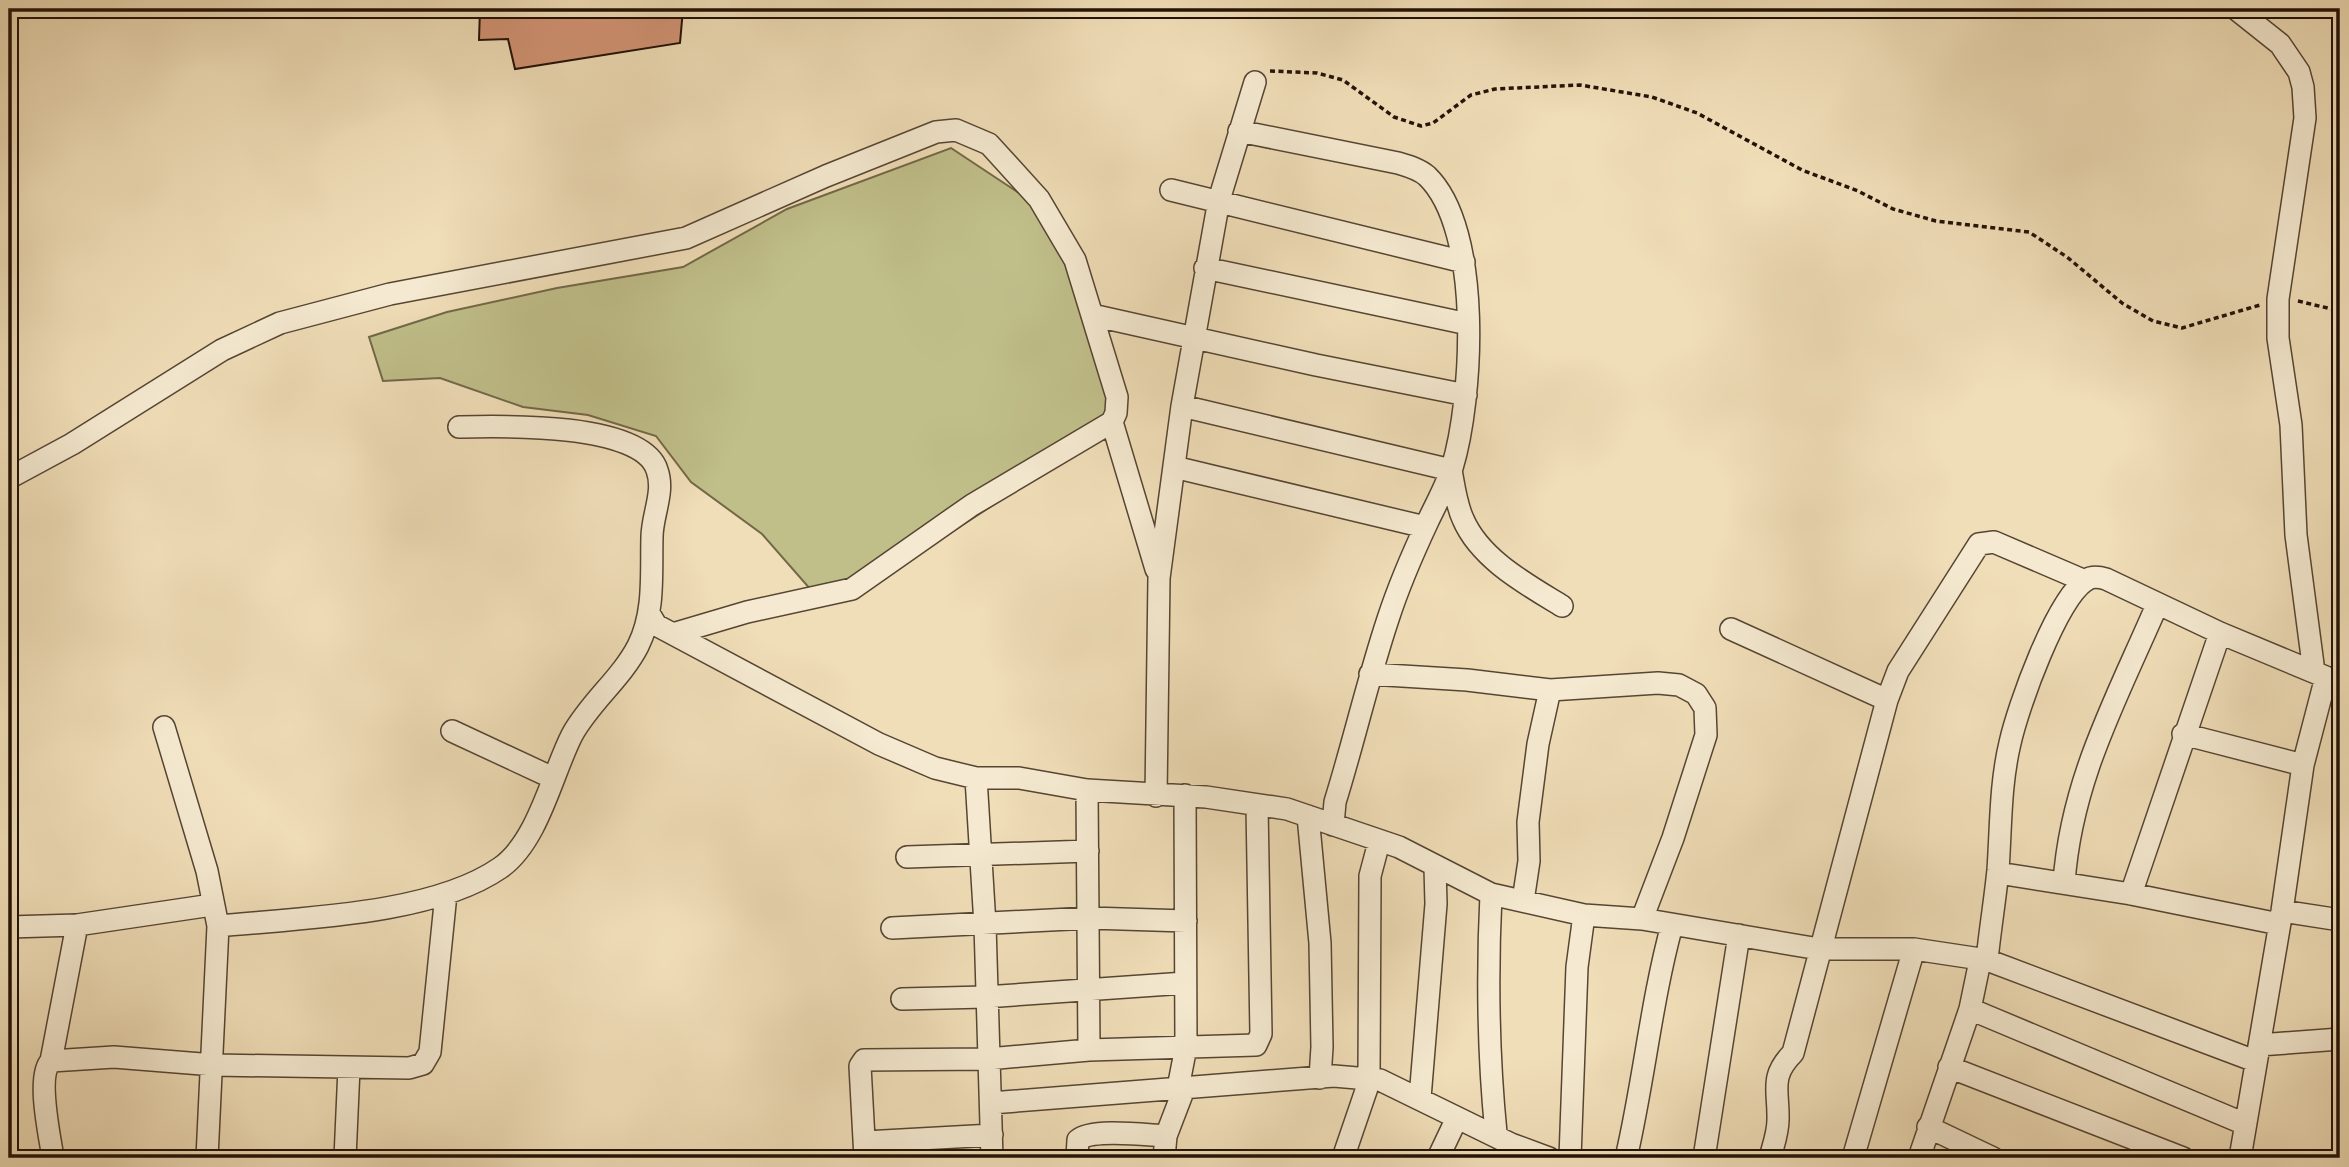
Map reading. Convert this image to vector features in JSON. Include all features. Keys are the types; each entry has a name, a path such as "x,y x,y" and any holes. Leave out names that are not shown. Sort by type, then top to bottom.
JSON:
{"street":[{"path":"2236,9 2280,44 2299,72 2303,87 2305,118 2278,299 2278,338 2291,425 2296,535 2327,677 2303,765 2240,1158"},
{"path":"1156,796 1159,578 1182,406 1205,268 1220,200 1255,82"},
{"path":"9,478 72,444 222,350 281,323 404,292 686,238 826,176 936,132 956,130 989,144 1039,199 1075,260 1117,397 1116,413 1112,422 972,505 852,589 747,612 676,633"},
{"path":"1239,131 1398,163 1427,176 1446,205 1464,262 1468,324 1466,395 1451,470 1396,594 1370,674 1335,802 1333,825"},
{"path":"1171,190 1464,262"},
{"path":"1205,268 1468,324"},
{"path":"1092,315 1466,395"},
{"path":"1182,406 1451,470"},
{"path":"1112,422 1159,578"},
{"path":"218,926 378,910 446,894 500,869 515,855 539,814 573,734 631,659 650,615 652,531 660,483 659,472 650,457 631,446 551,426 459,427"},
{"path":"1174,467 1425,527"},
{"path":"1451,470 1462,518 1478,542 1510,571 1562,606"},
{"path":"1770,1158 1779,1123 1776,1078 1782,1065 1793,1054 1819,949 1853,834 1887,701 1898,671 1979,544 1994,542 2085,581"},
{"path":"1919,1158 1970,1009 1983,960 1997,873 2003,783 2010,741 2050,632 2068,601 2085,581 2093,577 2106,579 2220,633 2327,677"},
{"path":"2064,883 2075,802 2091,758 2157,605"},
{"path":"650,615 656,625 676,633 879,744 935,768 976,778 1019,778 1087,790 1156,796 1185,795 1308,816 1399,847 1491,894 1584,915 1642,919 1819,949 1914,949 1983,960 2257,1053 2340,1039"},
{"path":"1731,629 1887,701"},
{"path":"2131,894 2183,734 2220,633"},
{"path":"1370,674 1453,678 1550,690 1600,685 1679,685 1696,694 1705,708 1707,725 1702,751 1642,919"},
{"path":"1522,901 1529,861 1528,822 1538,744 1550,690"},
{"path":"164,727 207,871 218,926 214,1065 207,1158"},
{"path":"452,731 554,778"},
{"path":"2183,734 2303,765"},
{"path":"976,778 985,925 985,997 992,1158"},
{"path":"1087,790 1089,1050"},
{"path":"1164,1158 1166,1136 1181,1088 1186,1046 1185,795"},
{"path":"992,1135 865,1150 860,1066 864,1060 988,1059 1089,1050 1256,1045 1261,1040 1257,806"},
{"path":"1308,816 1320,943 1320,1078"},
{"path":"1343,1158 1370,1078 1370,876 1379,842"},
{"path":"907,857 1088,851"},
{"path":"1420,1098 1436,904 1435,867"},
{"path":"1997,873 2280,917 2340,920"},
{"path":"51,1061 114,1057 214,1065 409,1068 423,1065 430,1052 446,894"},
{"path":"1491,894 1486,990 1488,1054 1504,1145"},
{"path":"9,927 77,925 212,905"},
{"path":"1570,1158 1577,967 1584,915"},
{"path":"892,928 1090,918 1186,921"},
{"path":"53,1158 45,1100 46,1068 51,1061 77,925"},
{"path":"1626,1158 1641,1097 1660,967 1672,925"},
{"path":"1704,1158 1739,935"},
{"path":"1853,1158 1914,949"},
{"path":"902,999 985,997 1185,983"},
{"path":"1970,1009 2245,1124"},
{"path":"1950,1067 2183,1158"},
{"path":"345,1158 349,1068"},
{"path":"991,1103 1320,1078 1370,1078 1420,1098 1504,1145 1549,1158"},
{"path":"1438,1158 1457,1118"},
{"path":"1928,1127 1993,1158"},
{"path":"1077,1158 1078,1140 1082,1137 1109,1134 1166,1136"}],"path":[{"path":"1255,82 1270,71 1330,76 1352,85 1394,117 1421,126 1433,122 1471,95 1495,89 1580,85 1652,97 1697,113 1802,170 1858,191 1893,209 1936,221 2029,232 2060,251 2122,303 2153,321 2174,328 2197,325 2278,299 2340,311"}],"shaded area":[{"path":"951,148 1025,197 1064,245 1112,412 1098,437 853,596 818,598 762,534 691,482 656,436 588,415 523,407 440,378 383,381 369,337 447,312 557,288 683,267 787,209"}],"building":[{"path":"480,9 683,9 680,43 515,69 508,39 479,40"}]}
